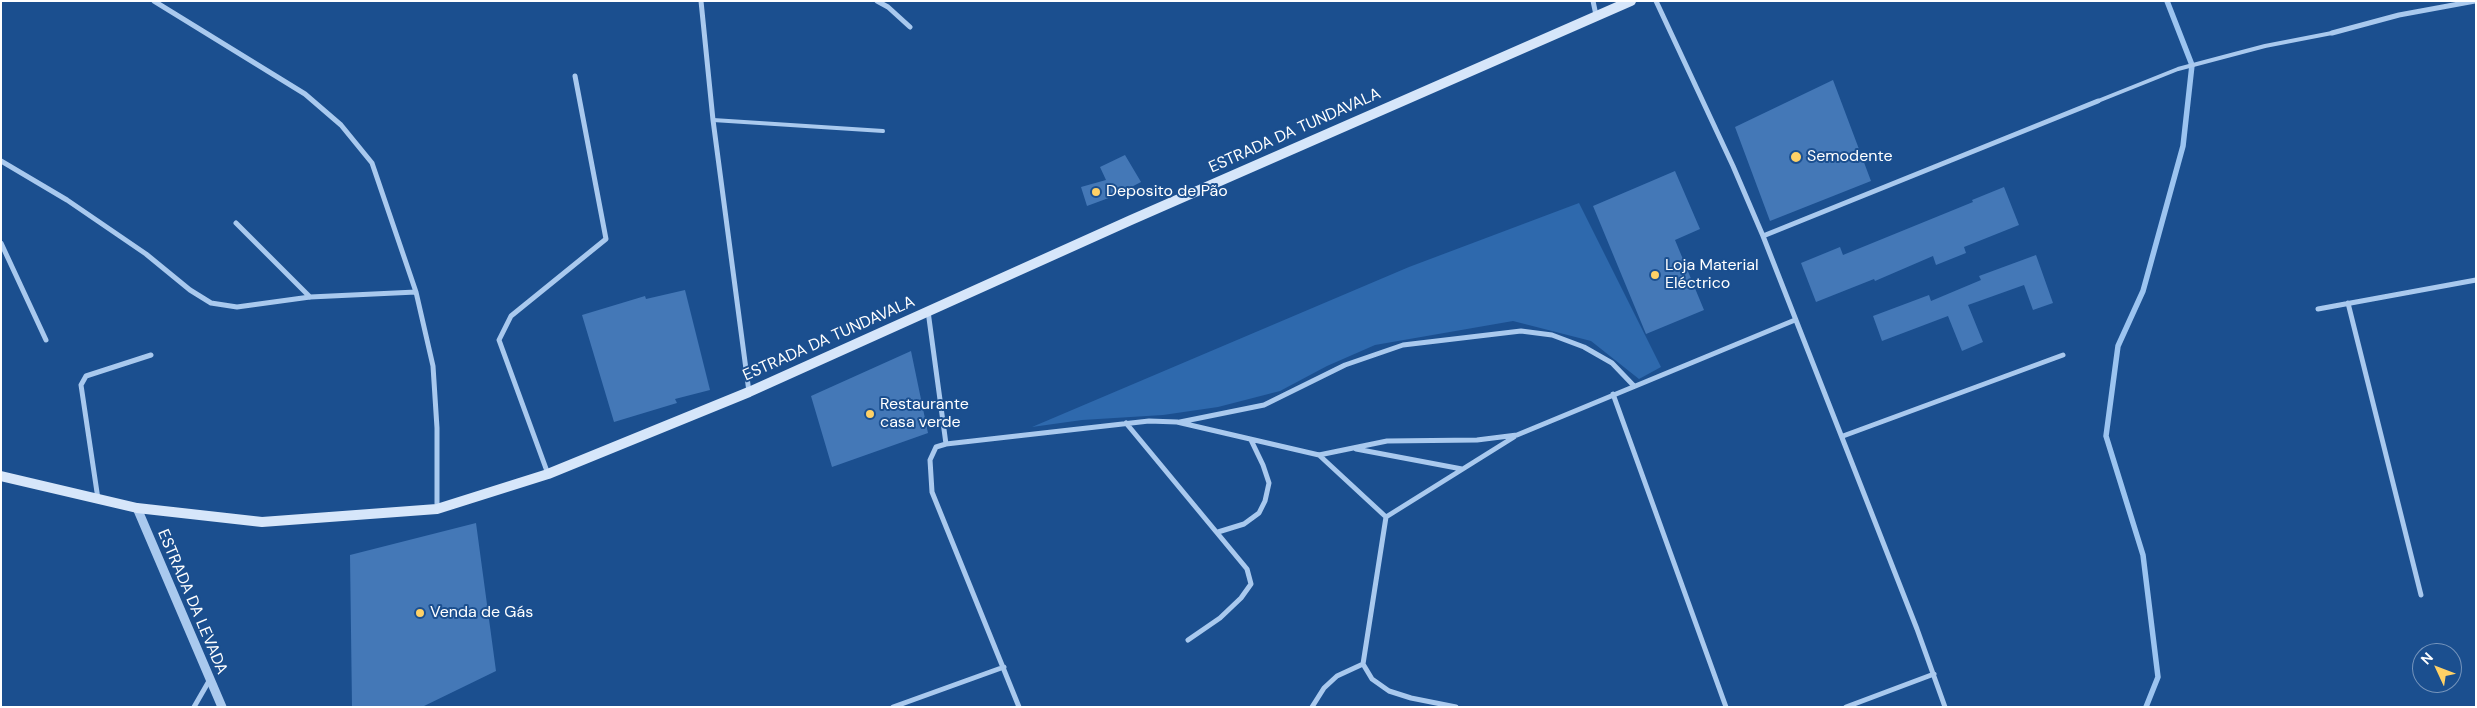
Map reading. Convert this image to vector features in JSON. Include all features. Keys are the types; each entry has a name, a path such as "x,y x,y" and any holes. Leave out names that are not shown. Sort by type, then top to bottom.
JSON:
{"main road":[{"name":"ESTRADA DA TUNDAVALA","path":"1,476 137,508 262,522 437,509 548,474 749,392 928,311 1631,1"}],"street":[{"path":"154,1 305,94 341,125 372,163 416,292 433,366 437,428 437,509"},
{"path":"701,1 712,120 749,392"},
{"path":"877,1 888,7 910,27"},
{"path":"1593,1 1596,15"},
{"path":"1656,1 1733,166 1763,236 1934,674 1945,707"},
{"path":"2332,33 2399,15 2475,1"},
{"path":"548,474 499,340 511,316 606,239 576,76"},
{"path":"1763,236 2098,101"},
{"path":"1,161 67,200 146,254 190,290 211,303 237,308 310,297 416,292"},
{"path":"236,223 310,297"},
{"path":"1,244 46,340"},
{"path":"2318,309 2476,280"},
{"path":"2348,304 2421,595"},
{"path":"928,311 946,444"},
{"path":"1456,707 1411,698 1389,691 1372,679 1363,664 1386,517 1517,435 1795,320"},
{"path":"1019,707 932,492 930,460 936,447 946,444 1126,422 1177,422 1264,405 1345,364 1403,345 1521,331 1552,335 1584,347 1612,362 1634,386"},
{"path":"1842,436 2063,355"},
{"path":"98,499 81,385 86,376 151,356"},
{"path":"1613,394 1726,707"},
{"path":"1126,422 1247,569 1251,584 1241,598 1220,618 1188,640"},
{"path":"1177,422 1319,456 1388,441 1477,440 1517,435"},
{"path":"1218,532 1244,524 1259,513 1265,501 1269,483 1264,465 1251,440"},
{"path":"1353,448 1462,469"},
{"path":"1319,456 1386,517"},
{"name":"ESTRADA DA LEVADA","path":"137,508 209,681 222,707"},
{"path":"1312,707 1324,688 1337,676 1363,664"},
{"path":"893,707 1004,667"},
{"path":"1846,707 1934,674"},
{"path":"194,707 209,681"}],"lane":[{"path":"2098,101 2178,69 2265,46 2332,33"},
{"path":"712,120 883,131"}],"shaded area":[{"path":"1579,203 1661,367 1639,379 1591,341 1513,321 1375,345 1327,366 1280,391 1218,407 1163,415 1082,420 1032,427 1409,267"}],"building":[{"path":"1833,80 1871,181 1770,221 1735,127"},
{"path":"1125,155 1141,182 1114,196 1087,206 1081,187 1106,180 1100,167"},
{"name":"Loja Material Eléctrico","path":"1675,171 1700,229 1675,240 1704,310 1646,334 1593,206"},
{"path":"2004,187 2019,225 1964,247 1966,253 1936,265 1933,256 1875,281 1874,279 1816,302 1801,263 1840,247 1843,255 1973,202 1972,200"},
{"path":"2036,255 2053,303 2033,310 2024,285 1968,305 1983,342 1962,351 1948,316 1882,341 1873,316 1929,295 1931,301 1981,280 1979,276"},
{"path":"685,290 710,390 675,399 677,403 614,422 582,315 645,296 646,299"},
{"name":"Restaurante casa verde","path":"911,351 928,433 832,467 811,396"},
{"name":"Venda de Gás","path":"476,523 496,671 422,707 352,707 350,555"}],"waterway":[{"path":"2146,707 2158,677 2143,555 2106,436 2118,346 2143,291 2183,146 2192,65 2167,1"}],"place":[{"name":"Semodente","path":"1796,157"},
{"name":"Deposito de Pão","path":"1096,192"},
{"name":"Loja Material Eléctrico","path":"1655,275"},
{"name":"Restaurante casa verde","path":"870,414"},
{"name":"Venda de Gás","path":"420,613"}]}
